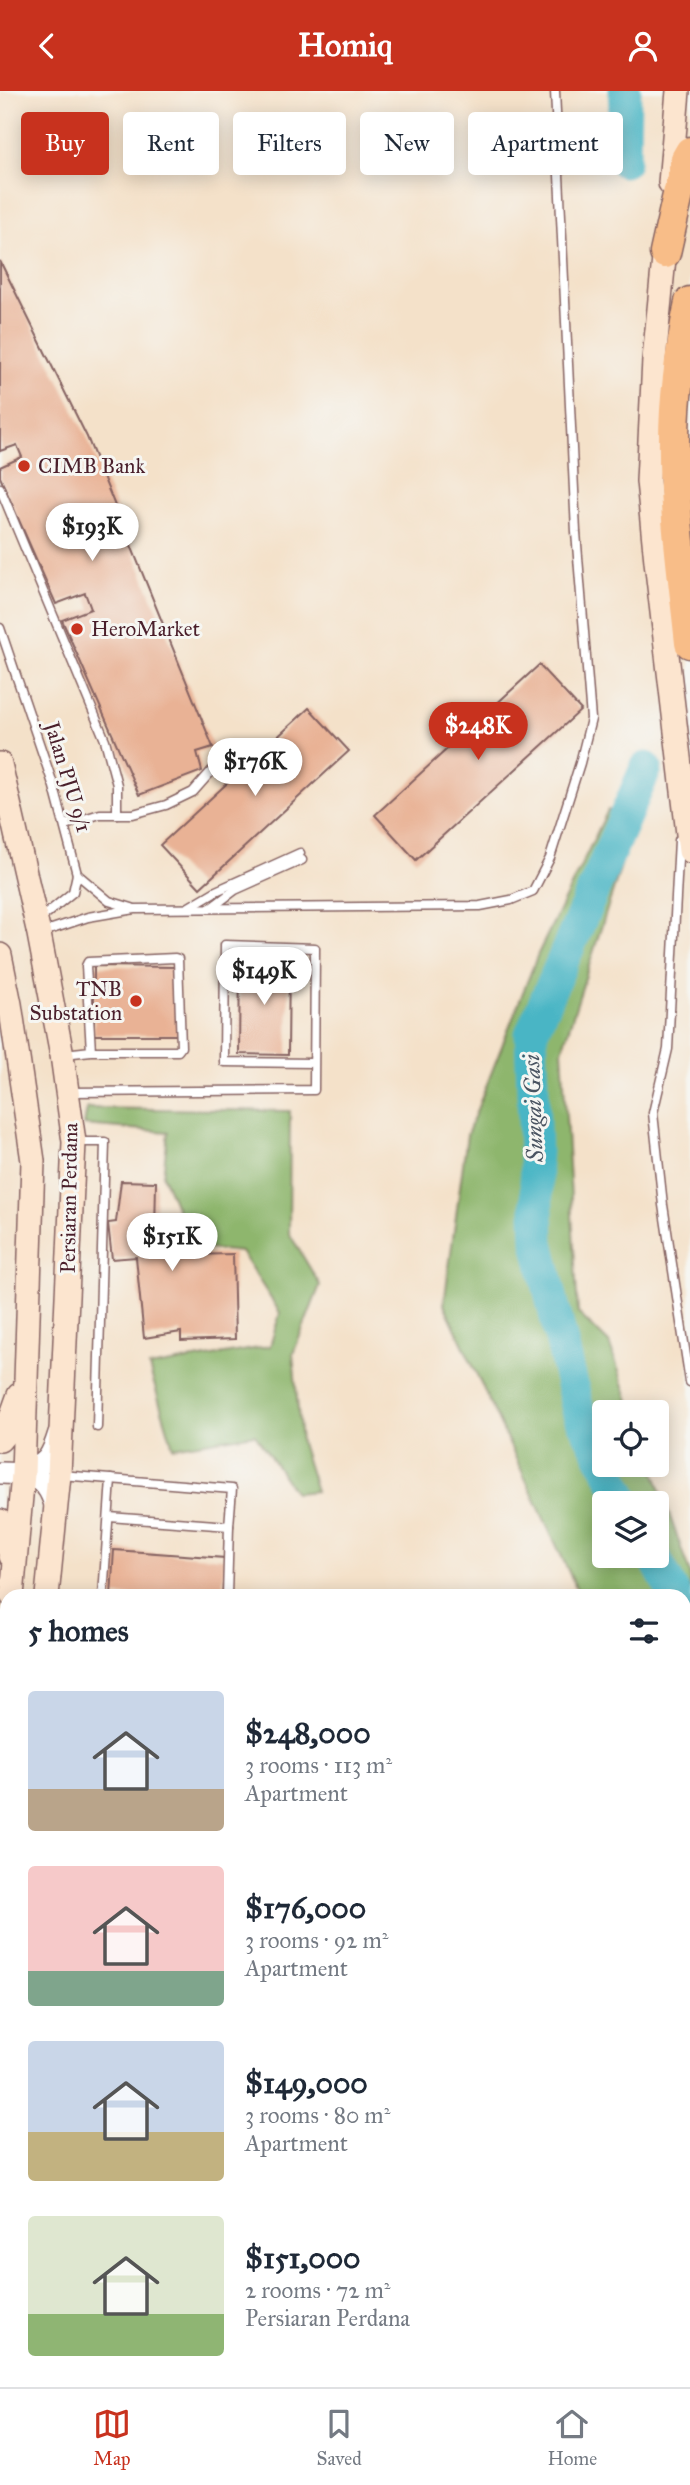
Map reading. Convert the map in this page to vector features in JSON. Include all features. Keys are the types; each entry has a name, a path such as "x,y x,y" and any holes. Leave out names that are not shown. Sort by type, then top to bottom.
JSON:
{"highway":[{"path":"665,253 686,159 690,152"},
{"path":"690,302 678,373 674,441 690,643"}],"main road":[{"path":"678,91 654,360 648,481 690,851"},
{"name":"Persiaran Perdana","path":"0,764 38,928 62,1055 74,1142 59,1475 48,1589"},
{"name":"Persiaran Perdana","path":"0,955 10,1004 33,1161 28,1362 11,1473 13,1589"},
{"path":"0,1440 15,1409 28,1362"},
{"path":"0,1521 14,1572"}],"street":[{"path":"11,1473 38,1468 52,1456 61,1428"},
{"path":"11,1473 37,1479 50,1488 56,1508"}],"lane":[{"path":"38,928 135,909 480,906 511,900 533,891 550,858 591,719 576,532 555,91"},
{"path":"0,488 105,740 117,785 117,814"},
{"name":"Jalan PJU 9/1","path":"0,628 28,703 77,874"},
{"path":"65,825 100,814 133,814 166,805 193,792 216,766"},
{"path":"682,772 668,1049 653,1114 663,1205 690,1382"},
{"path":"186,909 216,891 301,857 235,890 211,908"},
{"path":"38,928 73,892 77,874 109,901 135,909"},
{"path":"67,1092 314,1090 315,948 225,945 224,1062 314,1063"},
{"path":"62,1055 91,1051 175,1052 180,1049 178,959 88,962 86,966 91,1051"},
{"path":"74,1142 105,1142 97,1427"},
{"path":"59,1475 232,1489 227,1589"},
{"path":"104,1589 111,1479"},
{"path":"109,1517 229,1526"}],"green space":[{"path":"608,810 635,822 562,1050 578,1313 609,1343 629,1400 592,1400 592,1477 656,1477 661,1491 592,1491 592,1568 669,1568 669,1514 690,1574 690,1589 577,1589 444,1304 467,1135 538,954"},
{"path":"87,1108 290,1111 289,1233 320,1285 293,1354 301,1443 316,1491 295,1493 255,1434 173,1447 149,1367 270,1346 280,1313 241,1252 199,1248 179,1214 163,1176 168,1132 84,1125"}],"building":[{"path":"0,261 87,437 213,747 197,752 202,771 139,795 62,620 91,609 85,593 56,604 0,477 0,467 22,457 17,445 0,451"},
{"path":"539,665 581,710 416,860 375,815"},
{"path":"309,708 349,751 200,888 160,845"},
{"path":"240,958 289,959 288,1055 239,1054"},
{"name":"TNB Substation","path":"94,966 176,967 178,1035 94,1035"},
{"path":"121,1181 156,1182 155,1234 186,1236 187,1255 233,1254 235,1339 181,1341 181,1332 144,1338 136,1257 112,1259 108,1223 116,1222"},
{"path":"114,1550 225,1558 223,1589 111,1589"}],"waterway":[{"name":"Sungai Gasi","path":"624,161 625,91"},
{"name":"Sungai Gasi","path":"592,1438 579,1414 538,1242 531,1034 646,768"},
{"name":"Sungai Gasi","path":"612,1477 620,1491"},
{"name":"Sungai Gasi","path":"660,1568 671,1589"}],"place":[{"name":"CIMB Bank","path":"24,466"},
{"name":"HeroMarket","path":"77,629"},
{"name":"TNB Substation","path":"136,1001"}]}
